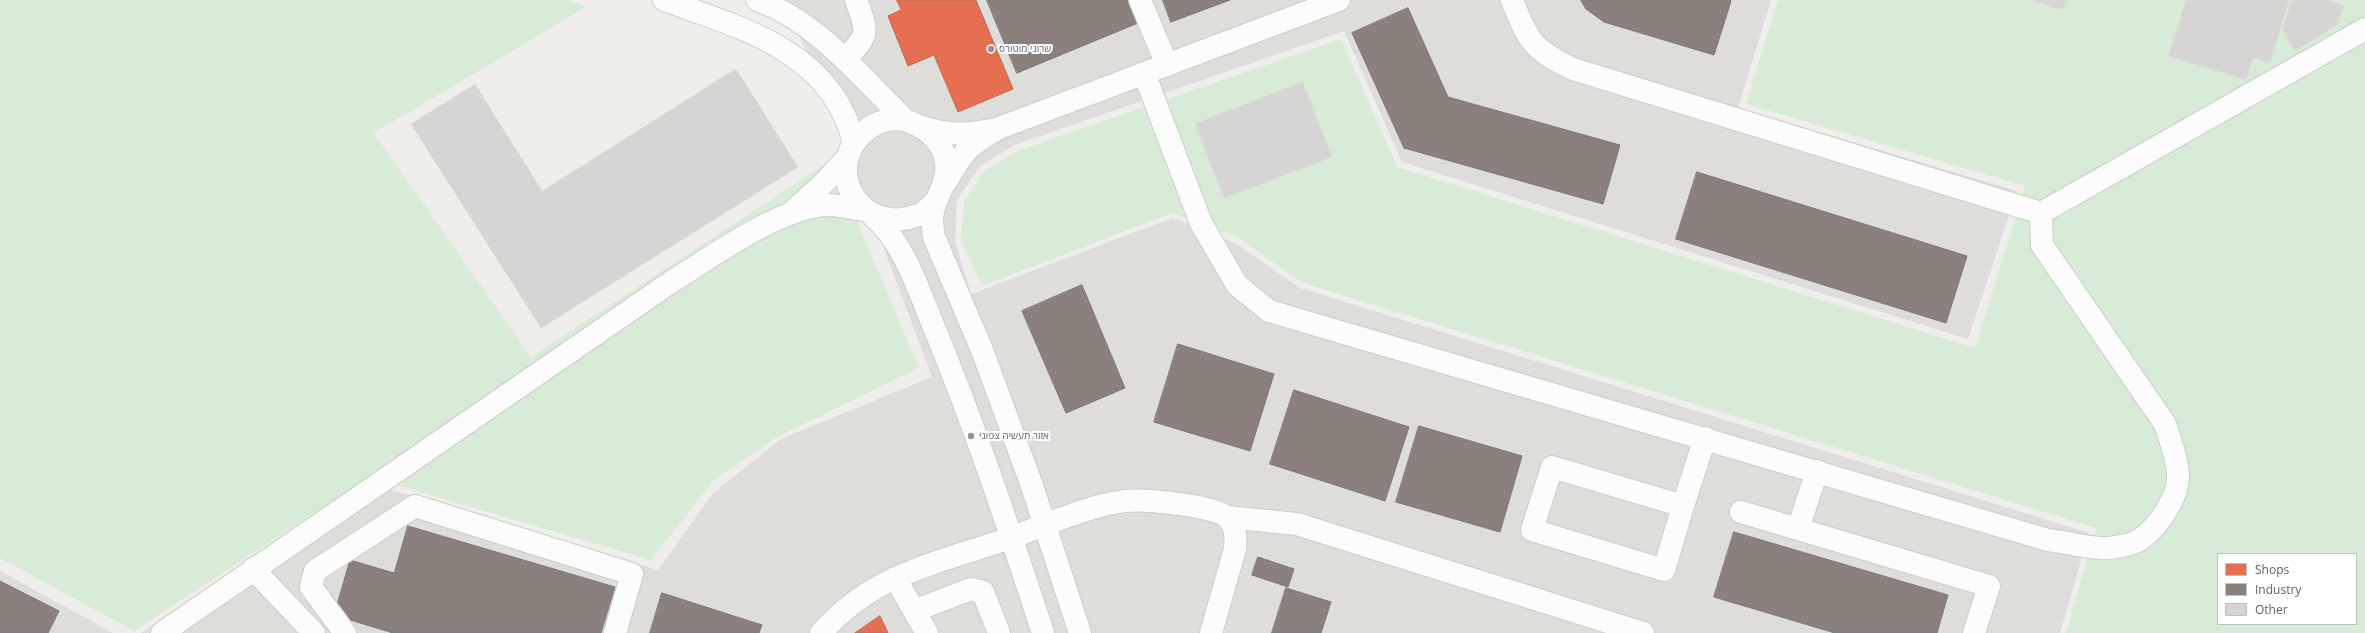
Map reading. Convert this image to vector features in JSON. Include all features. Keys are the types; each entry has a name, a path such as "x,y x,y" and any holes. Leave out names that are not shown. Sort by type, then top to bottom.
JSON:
{"street":[{"path":"664,0 750,31 774,43 824,82 838,99 849,123 850,150 846,176 848,186 857,202 887,228 903,253 949,363 1012,537 1043,633"},
{"path":"757,0 790,16 845,60 913,123 938,141 944,154 947,167 941,192 932,218 934,237 982,350 1045,525 1080,633"},
{"path":"845,60 861,43 866,28 856,0"},
{"path":"1140,0 1167,65"},
{"path":"162,633 671,282 725,249 804,208 827,205 869,212 895,220 920,215 941,192 961,154 977,141 999,128 1339,0"},
{"path":"1512,0 1525,32 1535,47 1553,60 1573,69 2041,213 2365,29"},
{"path":"1144,73 1201,223 1237,285 1269,311 2048,540 2101,548 2141,539 2161,520 2173,496 2178,476 2175,453 2165,424 2042,245 2041,213"},
{"path":"786,217 820,187 850,150 858,136 878,123 887,120 913,123 942,133 958,135 999,128"},
{"path":"1683,506 1552,466 1532,530 1664,570 1705,438"},
{"path":"1798,529 1817,472"},
{"path":"821,633 851,605 895,578 955,555 1045,525 1125,501 1151,500 1199,507 1227,517 1297,524 1643,633"},
{"path":"345,633 311,587 315,571 415,506 632,574 614,633"},
{"path":"1741,512 1989,586 1974,633"},
{"path":"1211,633 1236,537 1227,517"},
{"path":"254,569 314,633"},
{"path":"895,578 927,633"},
{"path":"914,611 971,589 983,592 999,633"}],"shaded area":[{"name":"אזור תעשיה צפוני","path":"784,0 1771,0 1738,108 2017,191 1968,339 1402,162 1344,31 1014,145 979,167 957,200 955,241 971,294 1173,218 1235,243 1300,288 2089,533 2060,633 141,633 368,483 658,570 713,493 781,439 932,377 836,121"},
{"path":"0,571 113,633 0,633"}],"green space":[{"path":"0,0 568,0 586,7 374,133 531,357 831,160 919,368 777,437 714,480 651,560 369,477 134,631 0,558"},
{"path":"1778,0 2365,0 2365,633 2066,633 2096,528 1303,283 1237,237 1172,213 982,286 961,240 964,202 983,172 1017,151 1341,39 1397,167 1975,348 2025,186 1746,104"}],"building: Shops":[{"path":"897,0 976,0 1013,89 958,112 934,55 908,66 888,16 901,10"},
{"path":"880,616 888,633 855,633"}],"building: Industry":[{"path":"987,0 1129,0 1138,23 1017,73"},
{"path":"1163,0 1230,0 1171,22"},
{"path":"1581,0 1731,1 1714,55 1604,22 1586,9"},
{"path":"1408,8 1448,97 1620,145 1603,204 1404,148 1352,33"},
{"path":"1697,172 1967,256 1946,323 1676,239"},
{"path":"1082,285 1125,388 1066,413 1022,311"},
{"path":"1178,344 1274,374 1250,451 1154,422"},
{"path":"1294,390 1409,427 1385,501 1270,464"},
{"path":"1419,426 1522,456 1500,532 1396,502"},
{"path":"408,526 615,587 601,633 393,633 334,615 350,560 394,573"},
{"path":"1734,532 1948,595 1937,633 1835,633 1714,597"},
{"path":"1258,557 1294,569 1288,587 1252,575"},
{"path":"0,581 59,611 48,633 0,633"},
{"path":"1286,588 1331,602 1321,633 1272,633"},
{"path":"662,593 762,625 759,633 650,633"}],"building: Other":[{"path":"2032,0 2067,0 2063,10"},
{"path":"2186,0 2289,0 2270,63 2253,58 2246,80 2169,56"},
{"path":"2292,0 2328,0 2344,5 2337,25 2295,51 2283,30"},
{"path":"736,69 798,167 541,328 411,124 475,84 542,191"},
{"path":"1303,82 1332,157 1224,198 1195,124"}],"place":[{"name":"שרוני מוטורס","path":"991,49"},
{"name":"אזור תעשיה צפוני","path":"971,436"}]}
